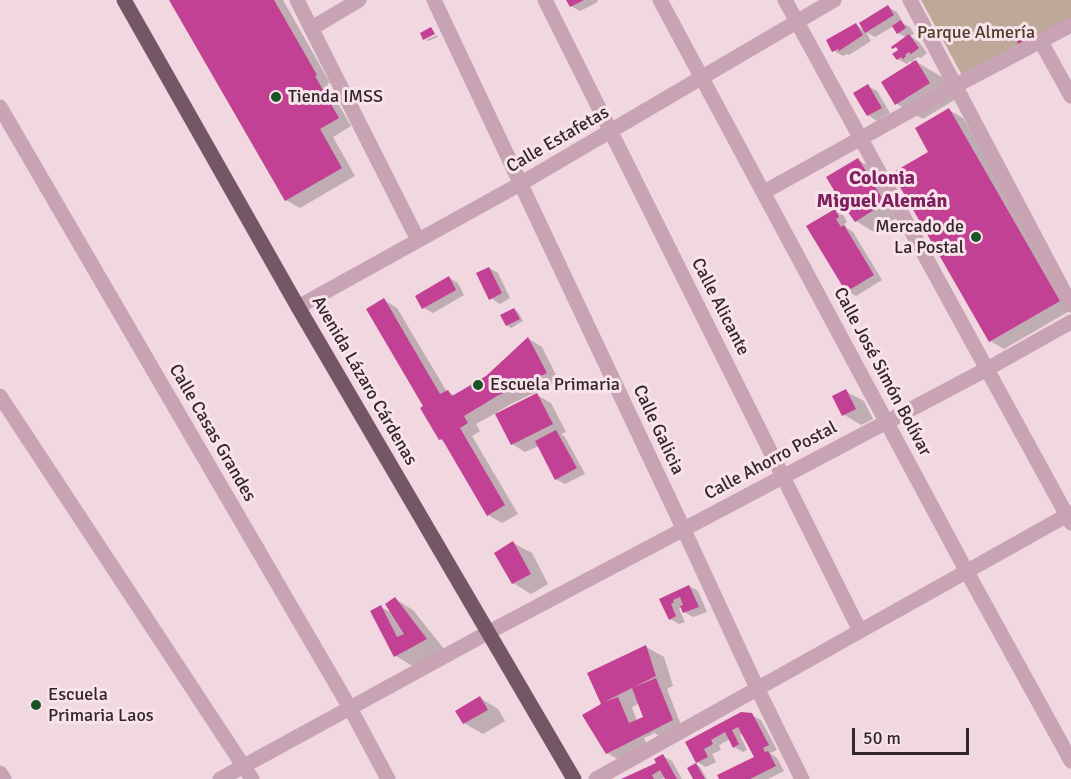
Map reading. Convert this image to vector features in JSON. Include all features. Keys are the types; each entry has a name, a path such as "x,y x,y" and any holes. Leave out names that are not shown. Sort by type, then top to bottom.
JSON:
{"main road":[{"name":"Avenida Lázaro Cárdenas","path":"124,0 298,307 574,779"}],"street":[{"path":"297,0 418,240"},
{"path":"312,28 359,0"},
{"name":"Calle Galicia","path":"434,0 757,688 802,779"},
{"name":"Calle Alicante","path":"545,0 860,631"},
{"name":"Calle José Simón Bolívar","path":"660,0 1071,761"},
{"path":"596,779 860,631 1070,517 785,0"},
{"name":"Calle Estafetas","path":"298,307 520,184 834,0"},
{"path":"910,0 1071,305"},
{"path":"764,192 955,86 1071,25"},
{"path":"1041,42 1071,96"},
{"name":"Calle Casas Grandes","path":"0,107 350,708 388,779"},
{"name":"Calle Ahorro Postal","path":"220,779 248,773 350,708 1071,322"},
{"path":"0,396 248,773"},
{"path":"0,774 4,779"}],"green space":[{"name":"Parque Almería","path":"921,0 1071,0 1071,21 963,77"}],"building":[{"name":"Tienda IMSS","path":"169,0 274,0 339,118 320,129 342,168 285,201"},
{"path":"566,0 584,0 570,7"},
{"path":"888,5 894,15 865,33 859,23"},
{"path":"901,20 906,28 897,34 892,26"},
{"path":"856,23 863,35 839,51 838,49 832,52 826,40"},
{"path":"431,27 435,34 423,40 420,33"},
{"path":"1030,29 1033,36 1018,44 1015,37"},
{"path":"909,34 919,48 911,54 909,52 903,59 901,57 897,60 892,54 898,50 896,47 892,49 891,47"},
{"path":"916,60 930,83 895,105 881,82"},
{"path":"868,84 882,108 867,116 853,93"},
{"name":"Mercado de La Postal","path":"949,108 1060,301 989,342 892,173 928,152 915,128"},
{"path":"858,158 885,203 855,222 845,208 852,203 849,197 841,202 826,177"},
{"path":"835,209 839,217 836,219 841,227 844,225 874,275 846,292 806,226"},
{"path":"489,267 502,293 489,300 476,273"},
{"path":"449,276 456,290 422,309 415,296"},
{"path":"384,298 440,394 448,390 452,396 486,376 528,337 547,373 497,396 464,416 468,423 460,428 505,505 487,516 442,439 439,440 420,408 423,406 366,309"},
{"path":"514,308 520,319 506,326 500,315"},
{"path":"846,389 856,409 842,416 832,396"},
{"path":"537,393 553,424 511,445 495,414"},
{"path":"556,430 577,468 555,480 535,441"},
{"path":"513,541 531,574 512,584 494,553"},
{"path":"689,585 699,607 683,613 680,597 673,600 671,604 676,616 669,620 659,599"},
{"path":"395,597 427,639 394,657 370,611 381,605 397,637 404,634 385,604"},
{"path":"646,645 656,676 632,688 656,678 673,720 606,754 582,715 601,704 587,673","holes":["632,688 643,717 629,723 618,697 604,702"]},
{"path":"480,696 488,710 463,724 455,711"},
{"path":"741,712 752,713 769,745 763,748 765,752 768,751 776,766 750,779 719,779 717,775 754,757 738,727 732,730 739,744 733,748 725,732 711,740 713,744 704,749 708,757 696,763 685,742"},
{"path":"663,754 677,779 665,779 660,770 652,775 654,779 621,779 656,763 654,759"},
{"path":"696,763 705,779 693,779 687,768"}],"place":[{"name":"Tienda IMSS","path":"276,97"},
{"name":"Mercado de La Postal","path":"976,237"},
{"name":"Escuela Primaria","path":"478,385"},
{"name":"Escuela Primaria Laos","path":"36,705"}],"district":[{"name":"Colonia Miguel Alemán","path":"882,190"}]}
